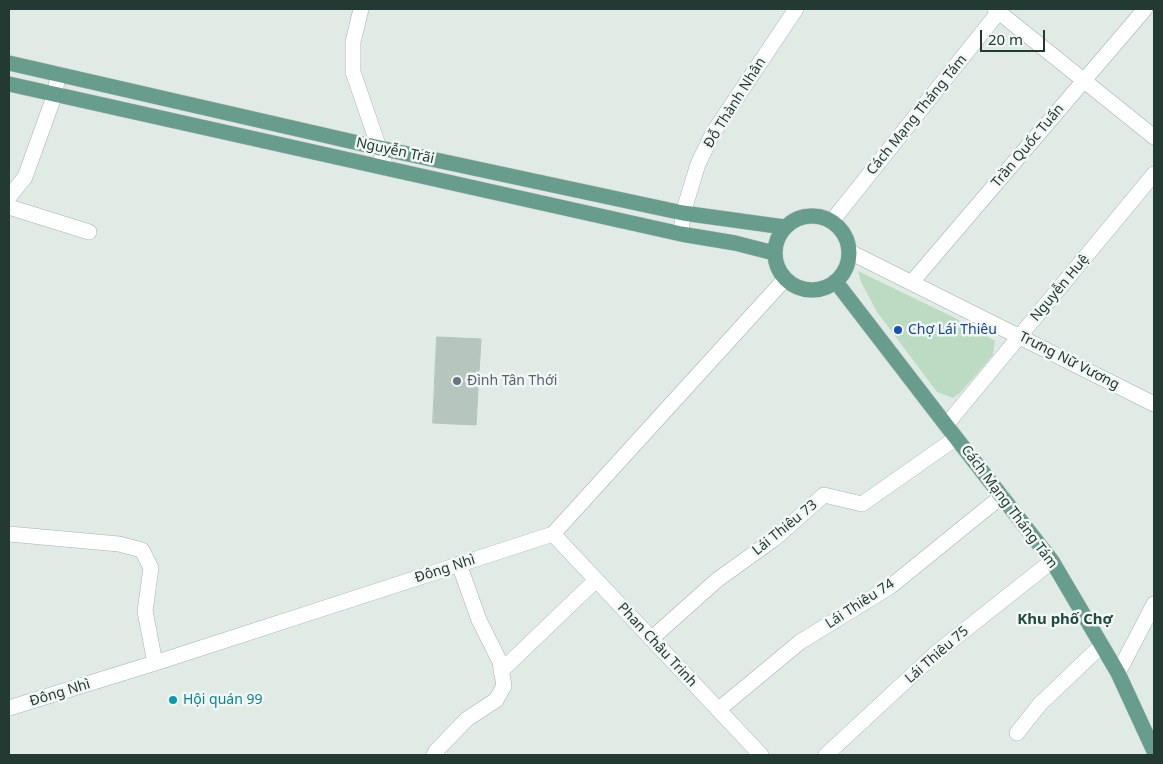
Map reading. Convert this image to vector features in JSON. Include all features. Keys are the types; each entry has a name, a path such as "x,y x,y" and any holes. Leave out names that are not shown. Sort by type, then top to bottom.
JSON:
{"main road":[{"name":"Nguyễn Trãi","path":"9,62 380,148 683,213 784,227"},
{"name":"Nguyễn Trãi","path":"9,84 681,234 734,243 774,253"},
{"path":"807,216 820,216 832,221 842,229 848,240 850,252 844,274 836,282 816,290 794,286 779,272 776,263 774,253 779,235 784,227 795,219 807,216"},
{"name":"Cách Mạng Tháng Tám","path":"836,282 1052,561 1118,673 1154,751"}],"street":[{"path":"361,9 353,42 353,72 386,168"},
{"name":"Đỗ Thành Nhân","path":"681,234 683,213 698,164 713,133 796,9"},
{"name":"Trần Quốc Tuấn","path":"912,282 1145,9"},
{"path":"998,10 1154,137"},
{"name":"Cách Mạng Tháng Tám","path":"832,221 998,10"},
{"path":"9,197 25,177 55,94 58,74"},
{"name":"Nguyễn Huệ","path":"946,425 1154,174"},
{"path":"9,207 89,232"},
{"name":"Trưng Nữ Vương","path":"850,252 1154,404"},
{"path":"553,534 785,279"},
{"name":"Lái Thiêu 73","path":"651,638 717,580 774,539 824,495 862,504 956,438"},
{"name":"Lái Thiêu 74","path":"718,710 800,642 891,586 1002,496"},
{"path":"9,534 119,544 142,550 151,568 145,611 154,663"},
{"name":"Đông Nhì","path":"9,708 553,534"},
{"name":"Phan Châu Trinh","path":"553,534 761,755"},
{"name":"Lái Thiêu 75","path":"826,755 936,653 1052,561"},
{"path":"434,755 467,719 496,700 504,686 500,662 479,620 459,564"},
{"path":"502,671 596,580"},
{"path":"1118,673 1154,604"},
{"path":"1017,733 1040,704 1102,645"}],"green space":[{"path":"858,271 955,318 995,341 993,355 960,393 953,398 937,392 877,312 861,282"}],"building":[{"name":"Đình Tân Thới","path":"437,337 481,339 476,425 433,423"}],"place":[{"name":"Chợ Lái Thiêu","path":"898,330"},
{"name":"Đình Tân Thới","path":"457,381"},
{"name":"Hội quán 99","path":"173,700"}],"district":[{"name":"Khu phố Chợ","path":"1065,620"}]}
